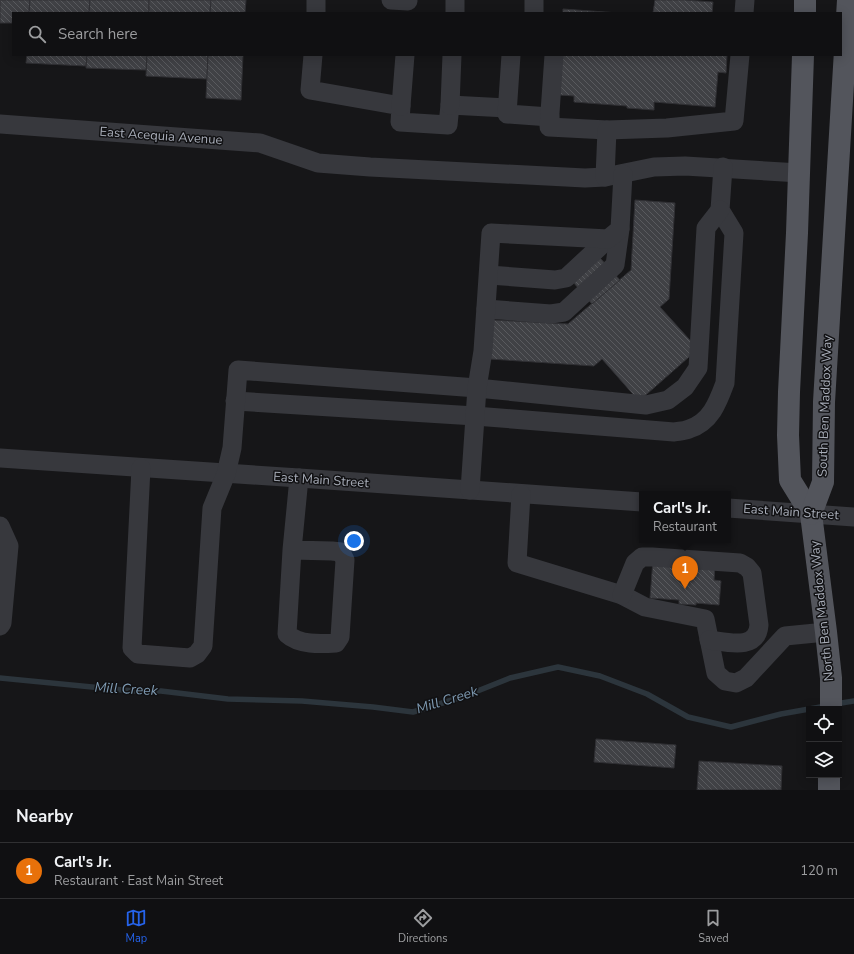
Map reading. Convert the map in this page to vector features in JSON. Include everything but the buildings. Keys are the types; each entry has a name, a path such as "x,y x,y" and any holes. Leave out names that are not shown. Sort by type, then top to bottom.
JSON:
{"main road":[{"path":"805,0 805,12"},
{"name":"South Ben Maddox Way","path":"811,514 823,482 824,394 848,0"},
{"path":"803,56 800,173 788,435 790,480 811,514"},
{"name":"North Ben Maddox Way","path":"811,514 831,678 831,706"},
{"path":"829,790 830,778"}],"street":[{"path":"316,0 316,12"},
{"path":"455,0 455,12"},
{"path":"534,0 534,12"},
{"path":"744,12 745,0"},
{"path":"313,56 310,90 401,106"},
{"path":"405,56 400,122 448,125 452,56"},
{"path":"511,56 507,114 550,117"},
{"path":"554,56 550,127 607,130 667,128 734,120 740,56"},
{"path":"450,105 507,108"},
{"name":"East Acequia Avenue","path":"0,124 260,143 318,163 370,167 453,170 585,178 623,174 654,167 685,166 800,173"},
{"path":"604,177 607,130"},
{"path":"141,468 132,648 138,654 161,657 190,658 198,654 203,646 212,508 226,474 232,448 238,370 477,388 646,405 668,400 686,388 698,368 706,228 720,210 723,168"},
{"path":"486,309 551,314 564,312 615,265 614,234 623,174"},
{"path":"235,401 475,416 674,432 690,429 705,421 716,406 725,383 734,233 720,210"},
{"path":"470,490 477,388 483,351 491,233 614,234"},
{"path":"489,275 555,280 566,278 614,234"},
{"name":"East Main Street","path":"0,458 639,502"},
{"path":"292,550 341,552 345,560 340,637 336,643 326,644 299,642 287,634 292,550 299,478"},
{"path":"521,494 517,563 622,595 645,607 705,619 716,673 725,682 736,683 746,678 785,636 826,632"},
{"name":"East Main Street","path":"731,508 854,517"},
{"path":"0,526 9,546 2,623 0,626"},
{"path":"622,595 635,563 642,557 740,563 747,567 752,573 759,632 751,640 744,643 709,640"}],"waterway":[{"name":"Mill Creek","path":"0,678 133,691 161,691 228,699 302,701 413,712 465,696 510,678 558,667 600,676 647,694 688,717 731,727 781,714 806,710"},
{"name":"Mill Creek","path":"835,704 854,701"}],"place":[{"name":"Carl's Jr.","path":"685,589"}]}
